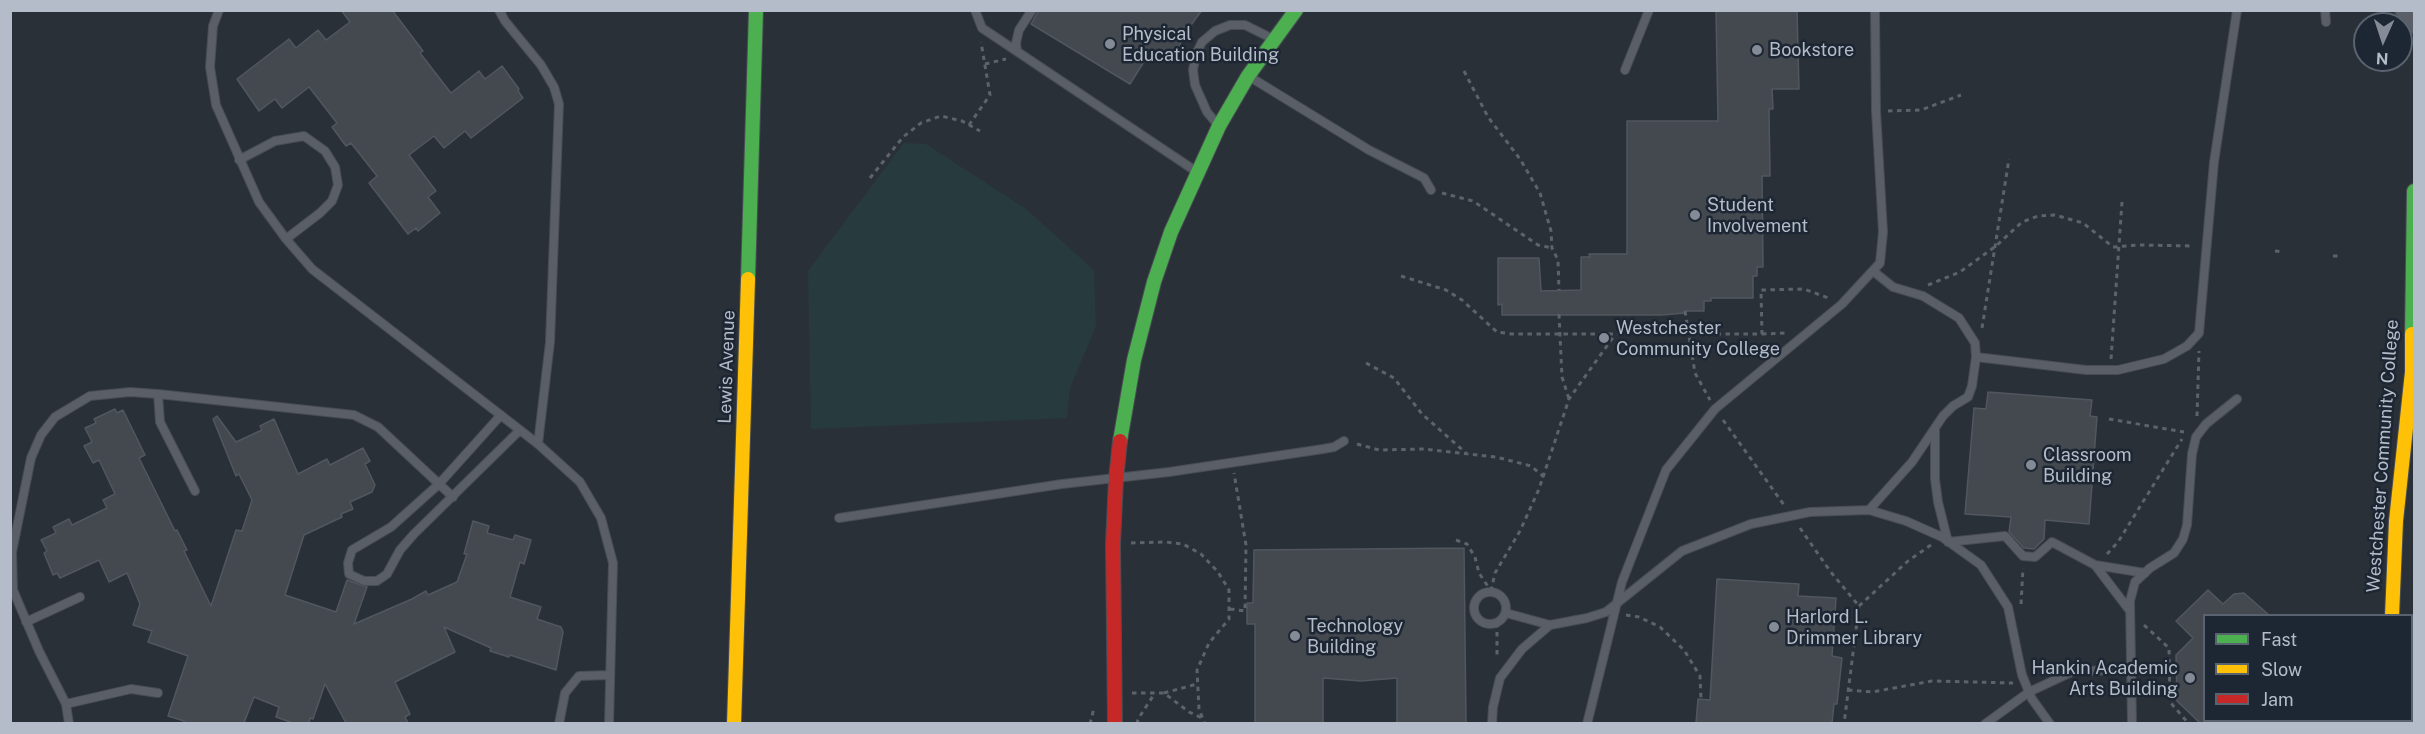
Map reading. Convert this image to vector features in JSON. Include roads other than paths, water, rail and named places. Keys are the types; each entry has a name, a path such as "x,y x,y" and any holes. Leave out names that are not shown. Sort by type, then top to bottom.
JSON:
{"street":[{"name":"Lewis Avenue","path":"734,723 756,10"},
{"path":"1115,723 1113,544 1116,479 1124,411 1134,360 1154,282 1197,172 1219,126 1248,76 1296,10"},
{"path":"2403,10 2415,26"},
{"name":"Westchester Community College","path":"2392,614 2396,521 2412,372 2415,191"}],"lane":[{"path":"219,10 213,26 210,67 216,105 259,202 286,239 312,269 538,444 580,482 601,518 613,563 609,723"},
{"path":"499,10 505,21 541,65 554,87 559,104 550,342 538,444"},
{"path":"975,10 982,28 1197,172"},
{"path":"1017,51 1019,30 1032,10"},
{"path":"1625,70 1649,10"},
{"path":"1587,723 1616,614 1622,582 1666,470 1714,409 1842,304 1880,262 1883,232 1876,111 1875,10"},
{"path":"1976,357 2110,370 2164,359 2187,346 2199,333 2216,151 2237,10"},
{"path":"2325,10 2326,22"},
{"path":"1219,126 1207,112 1195,85 1193,70 1202,42 1215,31 1230,25 1245,25 1274,39"},
{"path":"1248,76 1369,150 1424,178 1431,190"},
{"path":"239,160 275,141 304,136 326,151 335,167 338,185 332,201 286,239"},
{"path":"1869,510 1912,462 1953,406 1968,397 1976,357 1975,343 1959,318 1923,296 1893,287 1873,271"},
{"path":"69,723 66,704 13,590 12,552 31,458 41,435 55,417 90,396 130,392 158,394 354,415 378,427 453,497"},
{"path":"158,394 160,422 195,491"},
{"path":"2132,723 2130,601 2135,582 2174,553 2182,539 2187,525 2192,454 2196,437 2206,424 2237,399"},
{"path":"501,415 438,484 391,527 352,550 348,563 350,574 364,581 377,581 387,574 400,550 519,430"},
{"path":"1935,428 1935,479 1945,539"},
{"path":"839,518 1062,484 1116,479 1334,447 1344,441"},
{"path":"1506,613 1550,625 1587,618 1606,612 1617,605 1682,551 1751,524 1810,512 1869,510 1906,521 1945,539 1981,565 2008,607 2029,692 2050,723"},
{"path":"1945,539 2005,536 2024,556 2035,556 2052,542 2095,566 2145,573"},
{"path":"2095,566 2130,611"},
{"path":"1491,591 1504,598 1506,613 1497,623 1481,621 1475,613 1477,598 1491,591"},
{"path":"26,622 80,597"},
{"path":"1492,723 1493,707 1500,678 1522,649 1550,625"},
{"path":"1985,723 2029,692 2074,671 2131,670"},
{"path":"559,723 565,693 579,676 609,675"},
{"path":"66,704 131,689 158,693"}],"place":[{"name":"Physical Education Building","path":"1110,44"},
{"name":"Bookstore","path":"1757,50"},
{"name":"Student Involvement","path":"1695,215"},
{"name":"Westchester Community College","path":"1604,338"},
{"name":"Classroom Building","path":"2031,465"},
{"name":"Harlord L. Drimmer Library","path":"1774,627"},
{"name":"Technology Building","path":"1295,636"},
{"name":"Hankin Academic Arts Building","path":"2190,678"}]}
